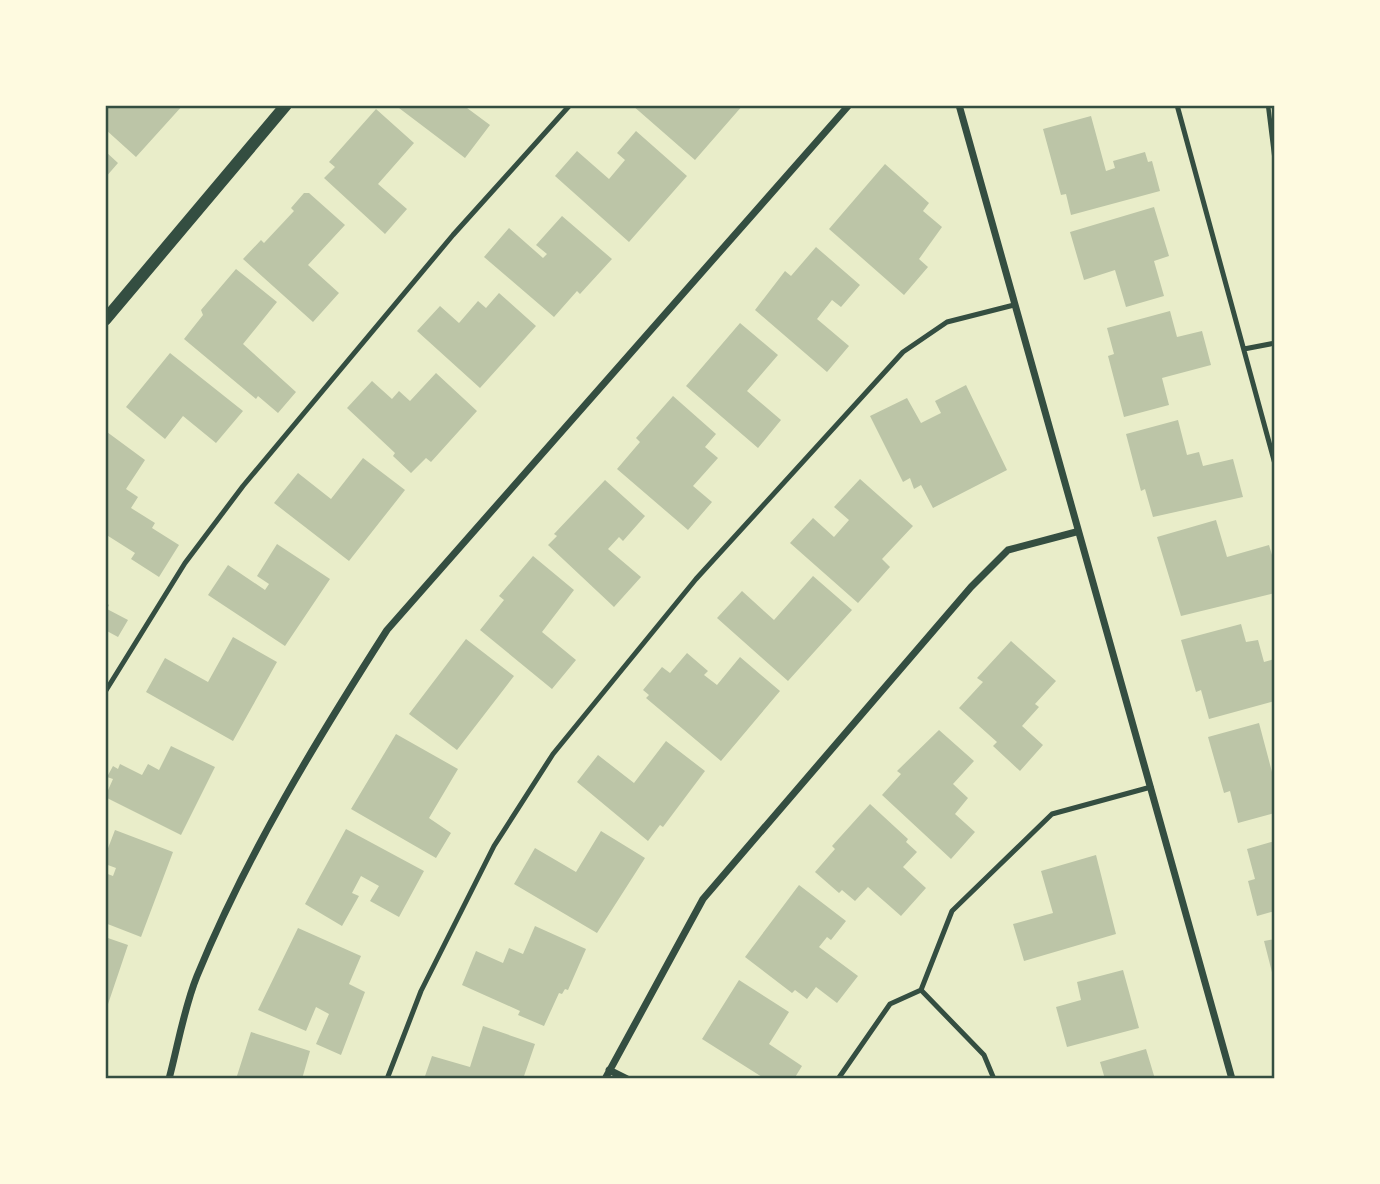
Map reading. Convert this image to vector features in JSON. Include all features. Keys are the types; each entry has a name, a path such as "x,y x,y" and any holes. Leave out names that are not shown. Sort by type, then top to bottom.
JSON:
{"street":[{"path":"105,320 286,105"},
{"path":"169,1079 196,978 257,848 326,725 387,630 849,105"},
{"path":"959,105 1076,532 1151,787 1232,1079"},
{"path":"605,1079 703,899 971,587 1008,550 1076,532"},
{"path":"609,1070 627,1079"}],"lane":[{"path":"105,692 185,563 243,486 453,235 570,105"},
{"path":"1177,105 1275,464"},
{"path":"387,1079 421,991 495,846 553,754 696,579 903,352 947,322 1014,305"},
{"path":"1244,349 1275,343"},
{"path":"838,1079 890,1004 921,990 952,911 1052,814 1151,787"},
{"path":"921,990 984,1055 993,1079"}],"path":[{"path":"1268,105 1275,162"}],"building":[{"path":"105,105 183,105 136,157 105,129"},
{"path":"395,105 463,105 490,125 465,158"},
{"path":"632,105 743,105 695,160"},
{"path":"376,109 414,143 378,184 407,209 385,234 324,178 335,167 329,162"},
{"path":"1091,116 1106,171 1115,168 1113,161 1145,152 1148,162 1152,161 1160,191 1071,215 1066,194 1061,195 1043,129"},
{"path":"636,131 687,176 629,242 555,176 577,151 609,179 625,160 617,153"},
{"path":"105,151 118,163 105,178"},
{"path":"885,164 929,203 923,211 942,227 919,259 928,267 904,295 829,229"},
{"path":"304,193 309,193 345,225 308,265 339,293 313,322 243,259 261,240 264,243 294,211 291,208"},
{"path":"1154,207 1169,256 1154,261 1164,296 1126,307 1115,270 1084,280 1070,232"},
{"path":"562,216 612,259 580,294 577,291 554,317 484,257 509,228 543,258 547,254 536,245"},
{"path":"816,247 860,285 841,307 832,300 817,319 849,346 827,372 755,310 785,271 791,276"},
{"path":"236,269 277,302 243,344 296,392 278,413 258,396 256,399 184,339 203,315 201,310"},
{"path":"499,293 536,326 480,388 417,331 440,306 459,323 478,301 486,308"},
{"path":"1170,311 1177,337 1202,331 1211,365 1162,378 1169,405 1124,417 1108,356 1114,354 1107,328"},
{"path":"740,323 778,355 747,391 781,420 758,448 686,386"},
{"path":"170,353 243,411 216,443 183,416 165,439 126,407"},
{"path":"436,373 477,411 431,462 426,458 411,473 393,456 395,453 347,408 372,381 392,399 399,391 410,401"},
{"path":"966,385 1007,470 933,508 921,485 914,489 910,478 903,482 870,416 907,398 921,423 941,413 935,401"},
{"path":"673,396 716,434 705,447 718,458 693,486 712,502 688,530 617,469 640,442 636,438"},
{"path":"1178,420 1187,455 1199,452 1203,466 1233,459 1243,497 1153,517 1145,489 1141,491 1126,434"},
{"path":"107,432 145,460 126,489 138,497 131,508 155,523 152,528 179,545 159,577 131,559 135,553 105,534"},
{"path":"363,458 405,490 349,561 274,503 298,473 331,499"},
{"path":"860,479 913,526 882,559 890,567 858,603 790,543 813,518 834,537 849,520 834,507"},
{"path":"605,480 645,516 623,541 619,537 608,549 641,577 614,607 548,545 557,536 554,534"},
{"path":"1216,520 1227,557 1269,545 1275,565 1275,593 1181,616 1157,537"},
{"path":"277,544 330,579 285,646 208,595 228,565 265,590 269,584 257,576"},
{"path":"533,556 574,590 542,632 576,660 552,689 480,630 504,600 499,596"},
{"path":"813,576 852,610 788,681 717,618 742,591 774,620"},
{"path":"105,602 109,605 107,609 128,620 118,637 105,630"},
{"path":"1241,624 1246,642 1258,640 1264,662 1275,659 1275,701 1209,719 1201,690 1196,692 1181,640"},
{"path":"233,637 277,662 233,741 146,692 165,658 208,682"},
{"path":"466,639 514,676 457,750 409,714"},
{"path":"1011,641 1056,681 1035,704 1039,707 1022,726 1043,745 1020,771 993,746 997,742 959,708 983,682 977,678"},
{"path":"687,653 708,671 704,675 717,685 740,657 780,691 721,761 646,698 649,695 643,690 662,667 670,673"},
{"path":"1259,723 1272,772 1275,771 1275,813 1238,823 1230,791 1224,793 1208,737"},
{"path":"939,730 974,761 953,784 968,798 955,814 975,832 951,859 882,795 901,774 897,771"},
{"path":"396,734 458,769 429,818 451,833 436,858 351,809"},
{"path":"666,741 705,771 663,827 660,825 648,841 577,782 598,755 634,783"},
{"path":"171,746 215,767 181,835 105,797 113,779 107,777 113,766 118,769 120,764 142,775 148,764 159,770"},
{"path":"870,804 908,839 906,842 917,852 903,867 926,888 901,916 868,887 855,901 842,890 839,893 815,872 835,849 832,846"},
{"path":"346,829 424,871 399,917 370,901 379,886 361,876 352,893 359,896 342,926 305,904"},
{"path":"115,830 173,852 141,937 105,923 105,873 113,876 116,868 105,864 105,856"},
{"path":"601,831 645,858 597,933 514,884 535,848 576,872"},
{"path":"1275,841 1275,911 1257,916 1248,881 1255,879 1247,849"},
{"path":"1096,855 1116,934 1024,961 1013,924 1053,913 1041,871"},
{"path":"799,885 846,921 831,940 827,937 819,947 858,976 837,1003 816,987 807,999 795,990 792,993 745,957"},
{"path":"535,926 586,949 568,990 559,993 544,1026 518,1015 520,1011 462,985 476,951 503,963 509,948 523,954"},
{"path":"298,928 361,956 349,984 365,992 341,1055 316,1044 329,1014 316,1007 306,1031 258,1010"},
{"path":"105,937 128,945 105,1013"},
{"path":"1275,939 1275,980 1274,980 1264,941"},
{"path":"1123,970 1139,1028 1067,1047 1056,1007 1081,1000 1077,982"},
{"path":"739,980 789,1012 769,1044 802,1066 794,1079 765,1079 702,1039"},
{"path":"483,1026 535,1044 523,1079 424,1079 432,1056 470,1067"},
{"path":"251,1032 310,1051 302,1079 236,1079"},
{"path":"1146,1049 1155,1079 1105,1079 1100,1062"}]}
